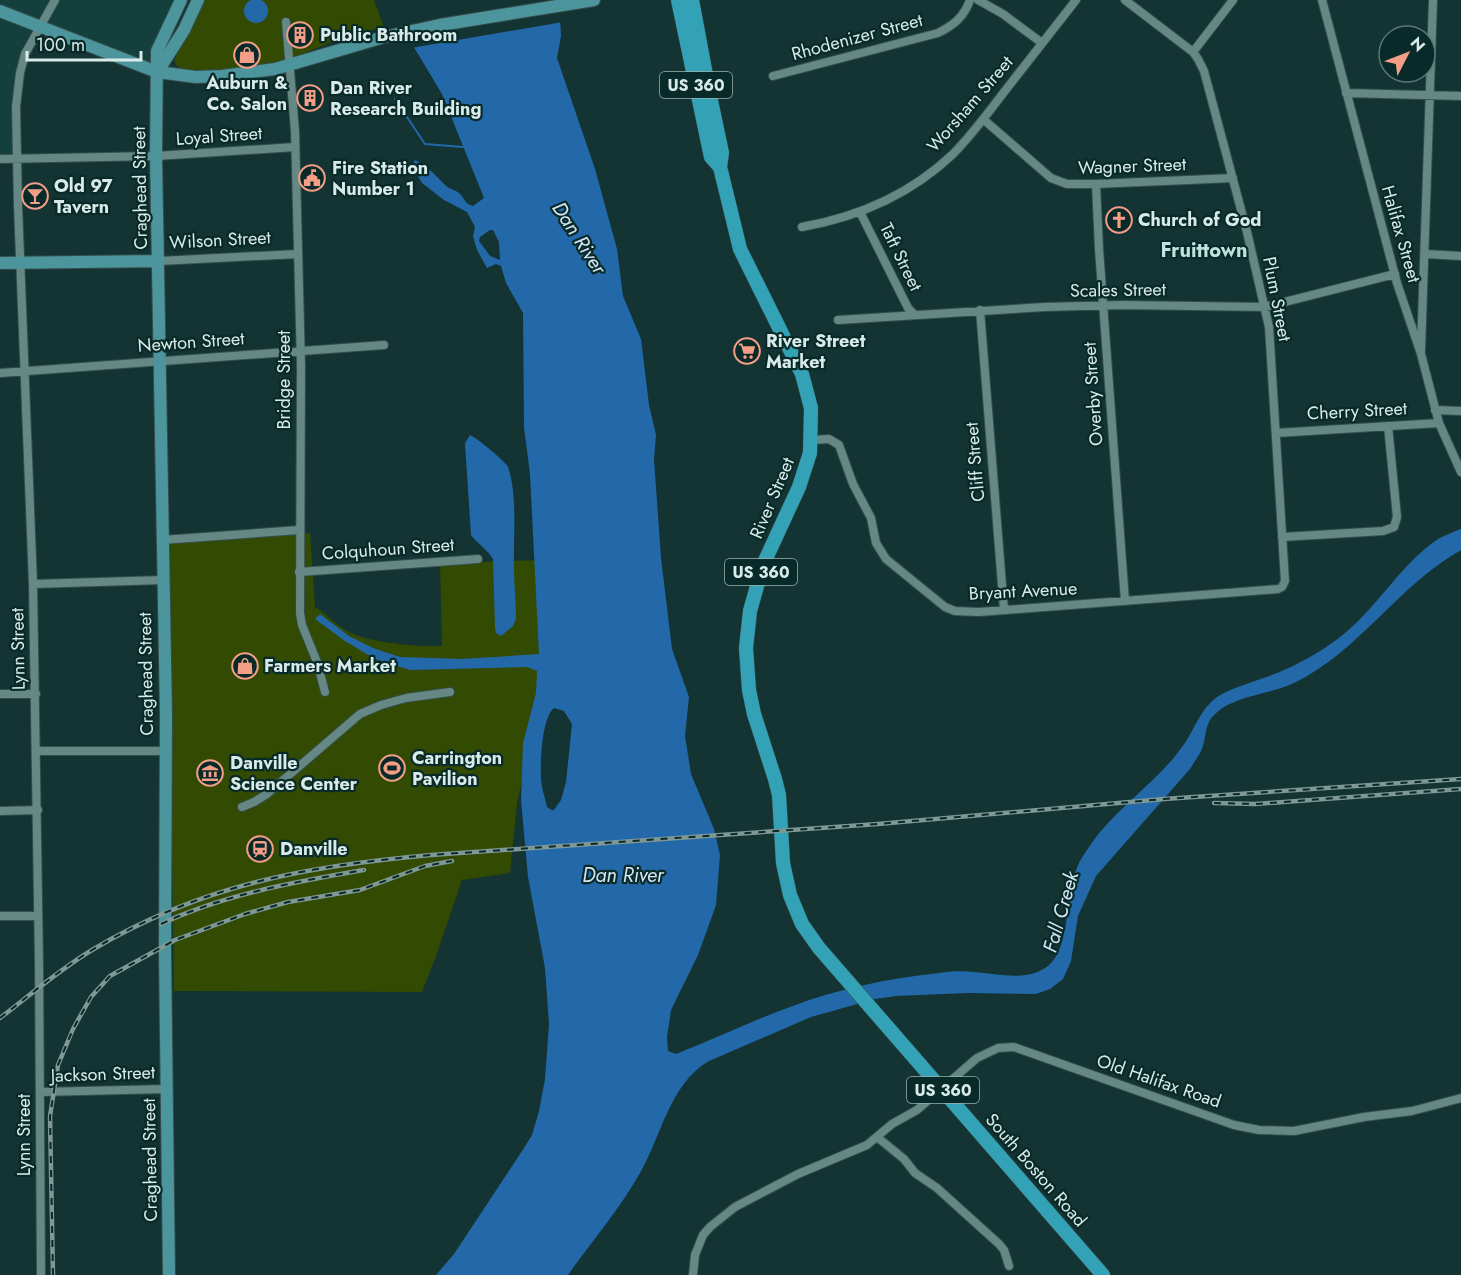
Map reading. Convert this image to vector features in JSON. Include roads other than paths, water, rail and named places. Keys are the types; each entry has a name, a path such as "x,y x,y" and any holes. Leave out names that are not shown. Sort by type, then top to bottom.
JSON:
{"main road":[{"name":"Craghead Street","path":"169,1275 165,751 156,156 157,51 181,0"},
{"path":"157,72 184,30 198,0"},
{"path":"0,11 157,72 196,77 249,73 290,65 370,40 440,25 594,0"},
{"name":"River Street","path":"678,0 711,157 720,167"},
{"name":"River Street","path":"692,0 706,81 722,153 720,167 740,249 802,374 811,408 812,440 805,471 771,545 755,591 747,631 746,667 754,714 779,795 783,863 790,895 795,910 809,935 847,980"},
{"name":"Wilson Street","path":"0,263 159,261"},
{"name":"South Boston Road","path":"847,980 1103,1275"}],"street":[{"name":"Lynn Street","path":"41,1275 36,694 16,107 26,54 55,0"},
{"name":"Rhodenizer Street","path":"773,76 938,33 965,13 970,0"},
{"path":"978,0 1003,14 1042,43"},
{"name":"Worsham Street","path":"802,227 834,221 861,212 897,195 931,172 952,154 983,119 1076,0"},
{"name":"Plum Street","path":"1125,0 1193,52 1204,71 1265,307 1276,433 1284,585 1278,589 1261,590"},
{"path":"1193,52 1233,0"},
{"name":"Halifax Street","path":"1322,0 1395,274 1421,354 1435,410 1461,472"},
{"path":"1421,354 1433,0"},
{"name":"Bridge Street","path":"286,22 295,147 301,351 299,572 302,625 317,662 325,692"},
{"path":"1346,93 1461,96"},
{"name":"Wagner Street","path":"983,119 1051,178 1067,184 1233,178"},
{"name":"Loyal Street","path":"0,159 156,156 295,147"},
{"name":"Overby Street","path":"1096,184 1125,601"},
{"name":"Taft Street","path":"861,212 908,308 915,315"},
{"name":"Wilson Street","path":"159,261 298,254"},
{"path":"1425,254 1461,256"},
{"name":"Scales Street","path":"837,320 980,310 1103,306 1265,307 1395,274"},
{"name":"Cliff Street","path":"980,310 1004,610"},
{"name":"Newton Street","path":"0,373 384,345"},
{"path":"1435,410 1461,411"},
{"name":"Cherry Street","path":"1276,433 1439,423"},
{"path":"1282,537 1389,529 1396,522 1388,426"},
{"name":"Bryant Avenue","path":"812,440 829,439 839,445 853,484 871,518 880,551 892,565 938,602 955,611 979,612 1261,590"},
{"name":"Colquhoun Street","path":"162,540 299,530"},
{"name":"Colquhoun Street","path":"299,572 478,559"},
{"path":"33,584 163,580"},
{"path":"242,807 267,794 360,714 406,698 450,692"},
{"path":"0,694 36,694"},
{"path":"37,751 165,751"},
{"path":"0,811 38,810"},
{"path":"0,916 39,916"},
{"name":"Old Halifax Road","path":"693,1275 695,1255 703,1235 735,1207 817,1165 857,1150 892,1124 917,1110 977,1058 1006,1046 1234,1125 1259,1130 1294,1131 1356,1118 1412,1111 1461,1098"},
{"name":"Jackson Street","path":"40,1092 167,1089"},
{"path":"877,1137 904,1159 915,1173 937,1188 999,1244 1004,1250 1009,1266"}],"water":[{"path":"256,-1 261,0 267,6 267,16 261,22 256,23 251,22 245,16 244,11 245,6 251,0"},
{"name":"Dan River","path":"559,0 561,36 557,58 595,169 617,249 623,296 641,339 649,405 656,435 654,459 661,558 672,649 689,697 685,736 691,774 714,829 720,855 716,905 698,955 671,1010 667,1037 668,1051 676,1054 790,1007 863,985 952,972 1022,975 1040,971 1048,966 1056,957 1061,944 1073,883 1083,856 1112,819 1169,764 1210,703 1229,690 1292,666 1331,644 1369,610 1401,572 1425,549 1438,539 1461,529 1461,550 1417,582 1339,654 1294,683 1231,703 1211,718 1202,749 1190,769 1096,876 1078,916 1071,961 1063,979 1050,989 1036,994 967,993 875,999 811,1017 709,1061 685,1083 668,1112 632,1187 568,1275 436,1275 454,1254 532,1135 545,1079 549,1024 545,968 528,877 521,800 523,743 536,693 537,671 527,667 410,670 375,659 315,619 320,614 349,636 373,648 400,657 462,659 539,654 530,474 524,427 523,313 506,283 501,266 496,264 487,268 477,250 473,236 475,227 467,212 444,200 422,183 412,166 415,160 424,165 446,186 459,193 470,205 473,206 484,198 442,94 397,19","holes":["493,230 499,242 500,260 490,256 479,241 480,237","554,708 564,711 572,724 566,782 561,800 552,810 547,807 542,788 541,762 544,730"]},
{"path":"470,435 506,464 511,478 516,619 513,626 501,636 496,633 495,628 493,559 471,535 465,443"}],"waterway":[{"path":"395,99 425,144 463,147"}],"railway":[{"path":"0,1018 56,974 92,950 173,909 255,882 341,865 431,855 878,824 1164,799 1461,779"},
{"path":"1214,803 1255,804 1461,789"},
{"path":"53,1275 50,1116 58,1065 73,1029 91,997 110,976 175,940 245,914 288,902 360,890 425,866 452,861"},
{"path":"161,924 235,897 286,884 364,870"}],"place":[{"name":"Public Bathroom","path":"300,35"},
{"name":"Auburn & Co. Salon","path":"247,55"},
{"name":"Dan River Research Building","path":"310,98"},
{"name":"Fire Station Number 1","path":"312,178"},
{"name":"Old 97 Tavern","path":"35,196"},
{"name":"Church of God","path":"1119,220"},
{"name":"River Street Market","path":"747,351"},
{"name":"Farmers Market","path":"245,666"},
{"name":"Carrington Pavilion","path":"392,768"},
{"name":"Danville Science Center","path":"210,773"},
{"name":"Danville","path":"260,849"}],"district":[{"name":"Fruittown","path":"1204,250"}],"water label":[{"name":"Fall Creek","path":"1061,912"}]}
